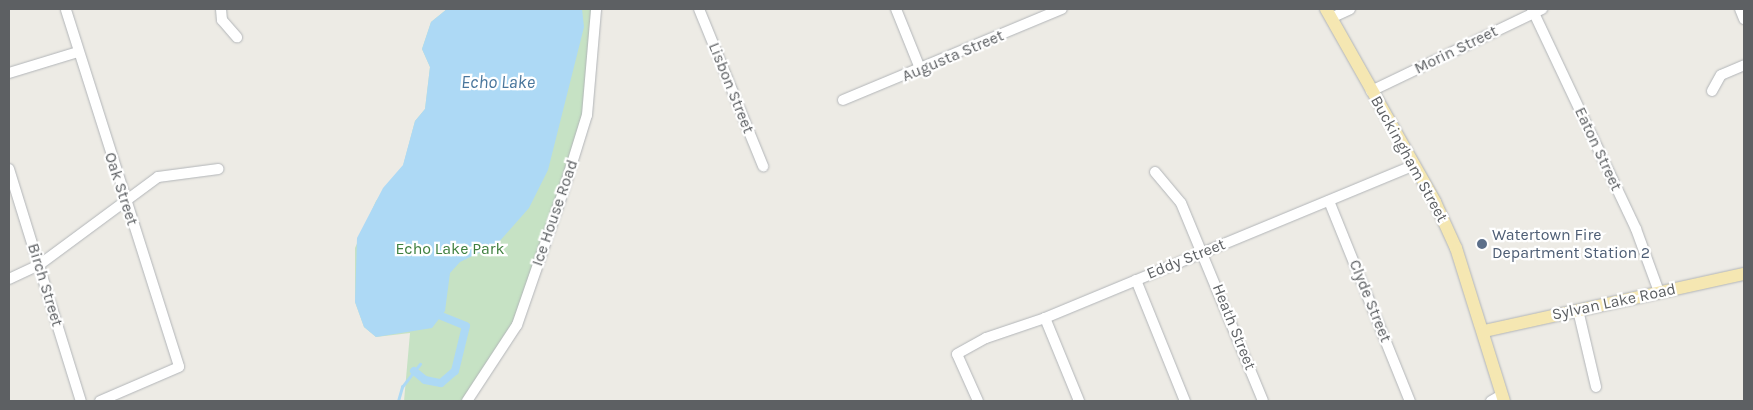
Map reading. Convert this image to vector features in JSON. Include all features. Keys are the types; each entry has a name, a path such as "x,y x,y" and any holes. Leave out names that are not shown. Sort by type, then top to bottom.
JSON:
{"main road":[{"name":"Buckingham Street","path":"1328,14 1415,166 1456,248 1484,331 1499,399"},
{"name":"Sylvan Lake Road","path":"1484,331 1744,274"}],"street":[{"path":"220,9 222,20 237,37"},
{"name":"Ice House Road","path":"467,401 517,324 565,186 587,115 596,9"},
{"name":"Lisbon Street","path":"698,9 764,166"},
{"path":"896,9 921,71"},
{"name":"Augusta Street","path":"843,100 921,71 1062,9"},
{"path":"1328,14 1350,9"},
{"name":"Oak Street","path":"66,10 125,201 180,367 100,401"},
{"name":"Morin Street","path":"1371,91 1536,10"},
{"name":"Eaton Street","path":"1536,10 1636,229 1659,292"},
{"path":"9,73 78,52"},
{"path":"1712,91 1721,75 1744,65"},
{"name":"Eddy Street","path":"978,401 957,354 986,338 1046,318 1415,166"},
{"name":"Birch Street","path":"9,168 81,401"},
{"path":"9,279 39,265 163,175 218,169"},
{"name":"Heath Street","path":"1155,172 1181,203 1204,253 1263,401"},
{"name":"Clyde Street","path":"1329,201 1410,401"},
{"path":"1136,280 1186,401"},
{"path":"1578,310 1596,387"},
{"path":"1046,318 1080,401"}],"green space":[{"name":"Echo Lake","path":"447,9 596,9 587,115 517,325 467,401 404,401 410,333 376,337 364,327 355,302 355,248 376,201 403,166 415,121 425,109 430,67 422,49 431,22"}],"water":[{"name":"Echo Lake","path":"447,9 582,9 584,27 548,170 529,208 497,244 460,262 450,273 445,311 432,328 376,337 364,327 355,302 357,238 383,188 403,165 415,121 425,109 430,67 422,49 431,22"}],"waterway":[{"path":"414,371 425,380 441,383 455,371 466,326 441,316"},
{"path":"398,401 402,387 420,364"}],"place":[{"name":"Watertown Fire Department Station 2","path":"1482,244"}],"park label":[{"name":"Echo Lake Park","path":"450,249"}]}
